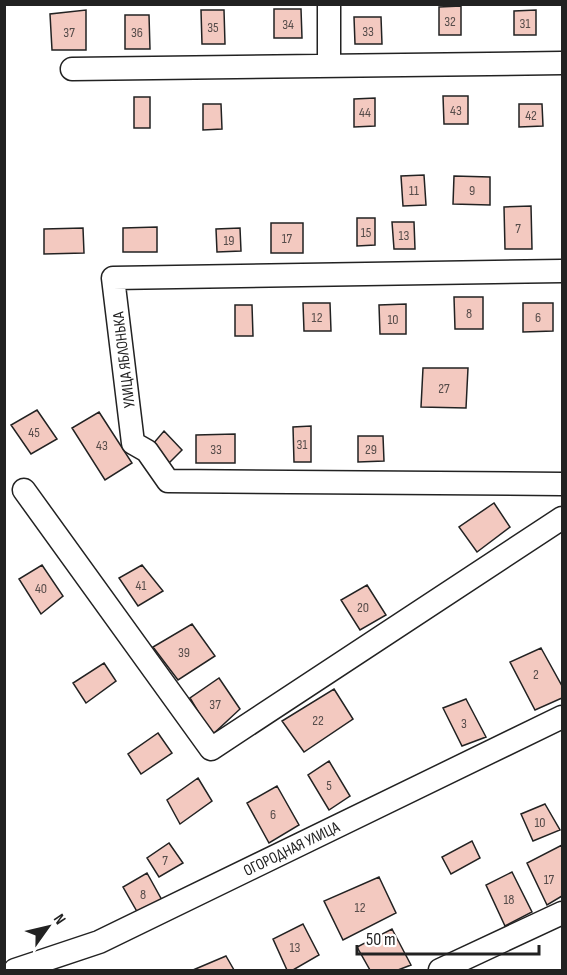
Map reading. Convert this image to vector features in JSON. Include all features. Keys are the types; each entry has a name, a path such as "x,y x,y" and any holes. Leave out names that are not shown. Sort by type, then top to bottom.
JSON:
{"street":[{"path":"329,4 329,66"},
{"path":"72,69 562,63"},
{"name":"УЛИЦА ЯБЛОНЬКА","path":"562,271 114,278 133,443 147,451 168,481 562,484"},
{"path":"24,490 211,749 562,518"},
{"name":"ОГОРОДНАЯ УЛИЦА","path":"15,970 99,942 562,717"},
{"path":"440,970 562,913"},
{"path":"4,967 15,970"}],"building":[{"path":"461,6 461,35 439,35 439,7"},
{"path":"274,9 301,9 302,38 274,38"},
{"path":"86,10 86,50 52,50 50,14"},
{"path":"201,10 224,10 225,44 202,44"},
{"path":"536,10 536,35 514,35 514,11"},
{"path":"125,15 149,15 150,49 125,49"},
{"path":"354,17 381,17 382,44 355,44"},
{"path":"443,96 468,96 468,124 444,124"},
{"path":"134,97 150,97 150,128 134,128"},
{"path":"375,98 375,126 354,127 354,99"},
{"path":"203,104 221,104 222,129 203,130"},
{"path":"519,104 542,104 543,126 519,127"},
{"path":"424,175 426,205 403,206 401,176"},
{"path":"454,176 490,177 490,205 453,204"},
{"path":"531,206 532,249 505,249 504,207"},
{"path":"357,218 375,218 375,245 357,246"},
{"path":"392,222 414,222 415,249 394,249"},
{"path":"271,223 303,223 303,253 271,253"},
{"path":"157,227 157,252 123,252 123,228"},
{"path":"83,228 84,253 44,254 44,229"},
{"path":"240,228 241,251 217,252 216,229"},
{"path":"454,297 483,297 483,329 455,329"},
{"path":"303,303 330,303 331,331 304,331"},
{"path":"523,303 553,303 553,331 523,332"},
{"path":"406,304 406,334 380,334 379,305"},
{"path":"235,305 252,305 253,336 235,336"},
{"path":"423,368 468,368 466,408 421,407"},
{"path":"37,410 57,439 31,454 11,425"},
{"path":"99,412 132,463 105,480 72,428"},
{"path":"311,426 311,462 294,462 293,427"},
{"path":"164,431 182,450 164,468 147,451"},
{"path":"235,434 235,463 196,463 196,435"},
{"path":"358,436 383,436 384,461 358,462"},
{"path":"494,503 510,527 477,552 459,527"},
{"path":"42,565 63,596 41,614 19,579"},
{"path":"142,565 163,591 138,606 119,578"},
{"path":"367,585 386,615 360,630 341,600"},
{"path":"192,624 215,656 178,680 153,647"},
{"path":"541,648 562,686 562,698 535,710 510,662"},
{"path":"104,663 116,681 86,703 73,683"},
{"path":"219,678 240,709 212,735 190,698"},
{"path":"334,689 353,719 304,752 282,721"},
{"path":"466,699 486,737 462,746 443,708"},
{"path":"158,733 172,753 141,774 128,754"},
{"path":"329,761 350,796 329,810 308,775"},
{"path":"198,778 212,801 180,824 167,800"},
{"path":"277,786 299,825 269,843 247,803"},
{"path":"545,804 560,830 533,841 521,814"},
{"path":"472,841 480,858 451,874 442,857"},
{"path":"169,843 183,863 159,877 147,858"},
{"path":"562,845 562,896 547,905 527,863"},
{"path":"512,872 532,912 505,926 486,885"},
{"path":"147,873 163,902 139,915 123,887"},
{"path":"379,877 396,913 343,940 324,901"},
{"path":"303,924 319,955 293,970 287,970 273,939"},
{"path":"392,929 411,965 398,970 370,970 357,947"},
{"path":"226,956 234,970 193,970"}]}
